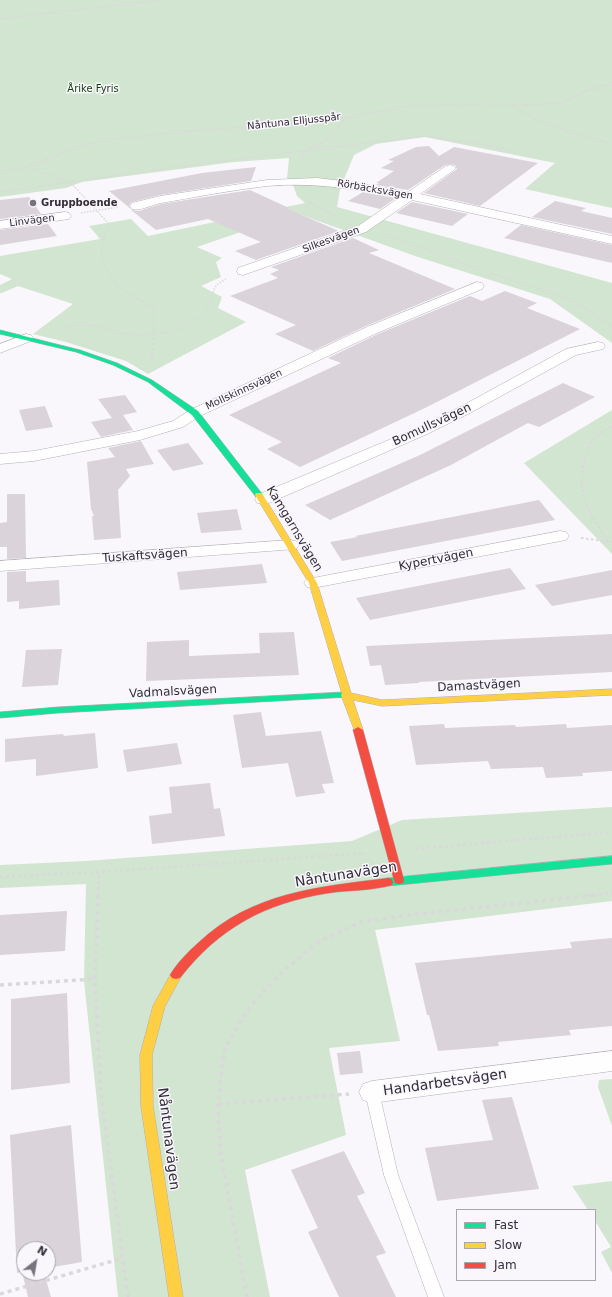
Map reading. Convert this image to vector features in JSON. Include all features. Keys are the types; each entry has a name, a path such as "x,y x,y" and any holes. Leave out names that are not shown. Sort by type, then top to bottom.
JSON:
{"street":[{"name":"Silkesvägen","path":"243,271 291,255 365,227 412,196 450,168"},
{"name":"Rörbäcksvägen","path":"136,206 160,200 260,184 300,181 334,182 412,196 612,240"},
{"name":"Linvägen","path":"0,225 65,216"},
{"name":"Mollskinnsvägen","path":"0,459 34,456 140,435 178,424 195,413 372,330 477,286"},
{"name":"Kamgarnsvägen","path":"0,332 78,351 115,364 150,381 195,413 263,499 313,583 348,695 398,880"},
{"path":"0,349 26,338"},
{"name":"Bomullsvägen","path":"263,499 420,432 479,403 571,352 598,346"},
{"name":"Kypertvägen","path":"313,583 349,578 560,536"},
{"name":"Tuskaftsvägen","path":"0,566 290,545"},
{"name":"Damastvägen","path":"348,695 382,703 612,692"},
{"name":"Vadmalsvägen","path":"0,715 58,710 348,695"},
{"name":"Nåntunavägen","path":"176,1297 147,1106 146,1055 159,1006 177,974 201,946 232,922 273,902 312,892 398,880 612,860"},
{"name":"Handarbetsvägen","path":"372,1092 612,1061"}],"lane":[{"name":"Handarbetsvägen","path":"372,1092 392,1175 436,1297"}],"path":[{"path":"0,20 58,11 119,6 161,0"},
{"name":"Nåntuna Elljusspår","path":"0,172 26,167 81,146 104,140 188,131 319,122 410,106 560,104 584,92 612,83"},
{"path":"512,105 520,111 551,126 612,144"},
{"path":"303,152 328,138 347,117"},
{"path":"0,192 424,136 491,146 515,152"},
{"path":"303,152 300,181 302,193 316,207 365,227 480,269"},
{"path":"26,167 70,182 110,224 102,242 102,262 117,286 154,309 154,334 150,381"},
{"path":"65,216 97,210 136,206"},
{"path":"42,342 72,324 79,322 118,332 154,334 179,329 198,319 208,308 214,296 215,287 222,281 243,271"},
{"path":"488,272 574,301 612,327"},
{"path":"608,541 589,511 583,498 581,481 585,458 592,440 612,426"},
{"path":"560,536 612,542"},
{"path":"0,877 99,872 390,851 612,832"},
{"path":"99,872 95,979 101,1094 128,1297"},
{"path":"246,1297 220,1149 218,1104 224,1051 247,1010 280,974 320,941 361,922 408,914 612,893"},
{"path":"0,985 95,979"},
{"path":"218,1104 372,1092"},
{"path":"0,1294 123,1258"}],"green space":[{"name":"Årike Fyris","path":"0,0 612,0 612,208 525,189 555,163 425,137 376,144 354,155 340,189 337,207 612,283 612,343 550,299 418,257 296,213 197,247 222,258 216,262 221,277 201,286 222,297 218,308 246,322 148,374 126,361 66,342 33,334 73,304 18,286 0,293 0,285 12,279 0,274 0,256 100,239 89,226 131,219 148,236 305,203 297,196 293,185 287,178 289,158 234,162 119,177 82,182 66,188 0,197"},
{"path":"612,410 612,554 524,463"},
{"path":"612,807 612,901 375,930 400,1041 329,1048 346,1135 245,1170 270,1297 118,1297 84,981 86,884 0,888 0,865 86,861 352,841 402,820"},
{"path":"612,1079 612,1126 598,1087 599,1080"},
{"path":"612,1181 612,1273 601,1252 611,1247 596,1223 596,1209 587,1209 572,1186"}],"building":[{"path":"429,146 439,156 454,147 538,163 480,206 424,193 457,169 455,165 445,165 408,190 376,185 379,183 376,183 394,171 381,168 394,161 388,160 416,147"},
{"path":"256,167 251,181 160,195 132,202 129,205 131,209 109,191 202,173"},
{"path":"250,190 289,208 288,209 339,231 256,260 235,251 261,242 208,219 156,230 131,210 139,211 161,204"},
{"path":"363,192 396,198 380,209 348,201"},
{"path":"29,197 41,214 0,219 0,200"},
{"path":"555,201 586,208 581,211 612,218 612,234 532,217"},
{"path":"412,202 468,214 452,226 396,213"},
{"path":"48,224 57,236 0,245 0,230"},
{"path":"521,225 612,245 612,263 504,238"},
{"path":"353,238 379,250 369,253 455,289 366,326 313,351 275,334 296,325 230,296 278,278 270,274 279,270 271,267"},
{"path":"505,291 537,303 527,308 580,329 425,408 300,467 267,449 282,442 229,415 341,363 328,358 378,334 470,296 482,301"},
{"path":"563,383 595,397 539,427 528,423 451,465 330,520 305,505 420,455"},
{"path":"125,395 137,412 123,415 133,430 101,437 91,422 112,418 98,399"},
{"path":"45,406 53,427 26,431 19,410"},
{"path":"141,441 154,464 126,469 130,476 118,490 121,538 94,540 92,516 94,516 91,509 87,462 115,457 108,448"},
{"path":"188,443 204,464 173,471 157,450"},
{"path":"7,494 25,494 26,558 7,559 7,547 0,547 0,523 7,522"},
{"path":"539,500 555,520 342,561 330,542 358,537 355,536"},
{"path":"237,509 242,530 201,533 197,513"},
{"path":"262,564 267,583 180,590 177,572"},
{"path":"510,568 526,589 370,620 356,598"},
{"path":"612,570 612,595 552,606 535,585"},
{"path":"26,571 26,582 59,580 60,605 19,609 19,601 7,602 7,572"},
{"path":"294,632 299,675 146,681 147,642 189,640 189,656 260,653 259,633"},
{"path":"612,634 612,672 385,685 381,665 370,666 366,646"},
{"path":"62,649 58,685 22,687 26,650"},
{"path":"261,712 266,736 321,731 334,783 322,784 325,793 296,797 288,763 242,768 233,715"},
{"path":"444,724 445,728 515,725 516,727 566,724 567,728 612,725 612,771 582,773 583,776 546,778 543,767 491,769 488,761 416,765 409,726"},
{"path":"95,733 98,768 36,776 36,759 5,762 5,739"},
{"path":"177,743 182,764 127,772 123,750"},
{"path":"210,783 214,809 220,808 225,836 152,844 149,816 172,813 169,787"},
{"path":"67,911 65,951 0,955 0,915"},
{"path":"612,938 612,1026 569,1030 571,1035 498,1042 499,1046 438,1051 429,1015 427,1015 415,963 572,948 570,942"},
{"path":"67,993 70,1083 11,1090 11,999"},
{"path":"360,1051 363,1073 340,1075 337,1053"},
{"path":"512,1097 539,1189 437,1201 425,1148 493,1140 482,1100"},
{"path":"71,1125 82,1262 56,1267 56,1241 16,1241 16,1253 10,1135"},
{"path":"344,1151 365,1193 357,1196 386,1253 376,1256 396,1297 339,1297 308,1232 318,1228 291,1170"},
{"path":"24,1281 46,1281 51,1297 28,1297"}],"traffic: fast":[{"path":"0,332 78,351 115,364 150,381 195,413 259,495"},
{"path":"0,715 58,710 346,695"},
{"path":"388,882 612,860"}],"traffic: slow":[{"path":"259,495 313,583 358,730"},
{"path":"346,695 382,703 612,692"},
{"path":"176,975 159,1006 146,1055 147,1106 176,1297"}],"traffic: jam":[{"path":"358,730 399,880"},
{"path":"176,975 185,963 219,931 259,908 273,902 301,894 388,882"}],"place":[{"name":"Gruppboende","path":"33,203"}]}
